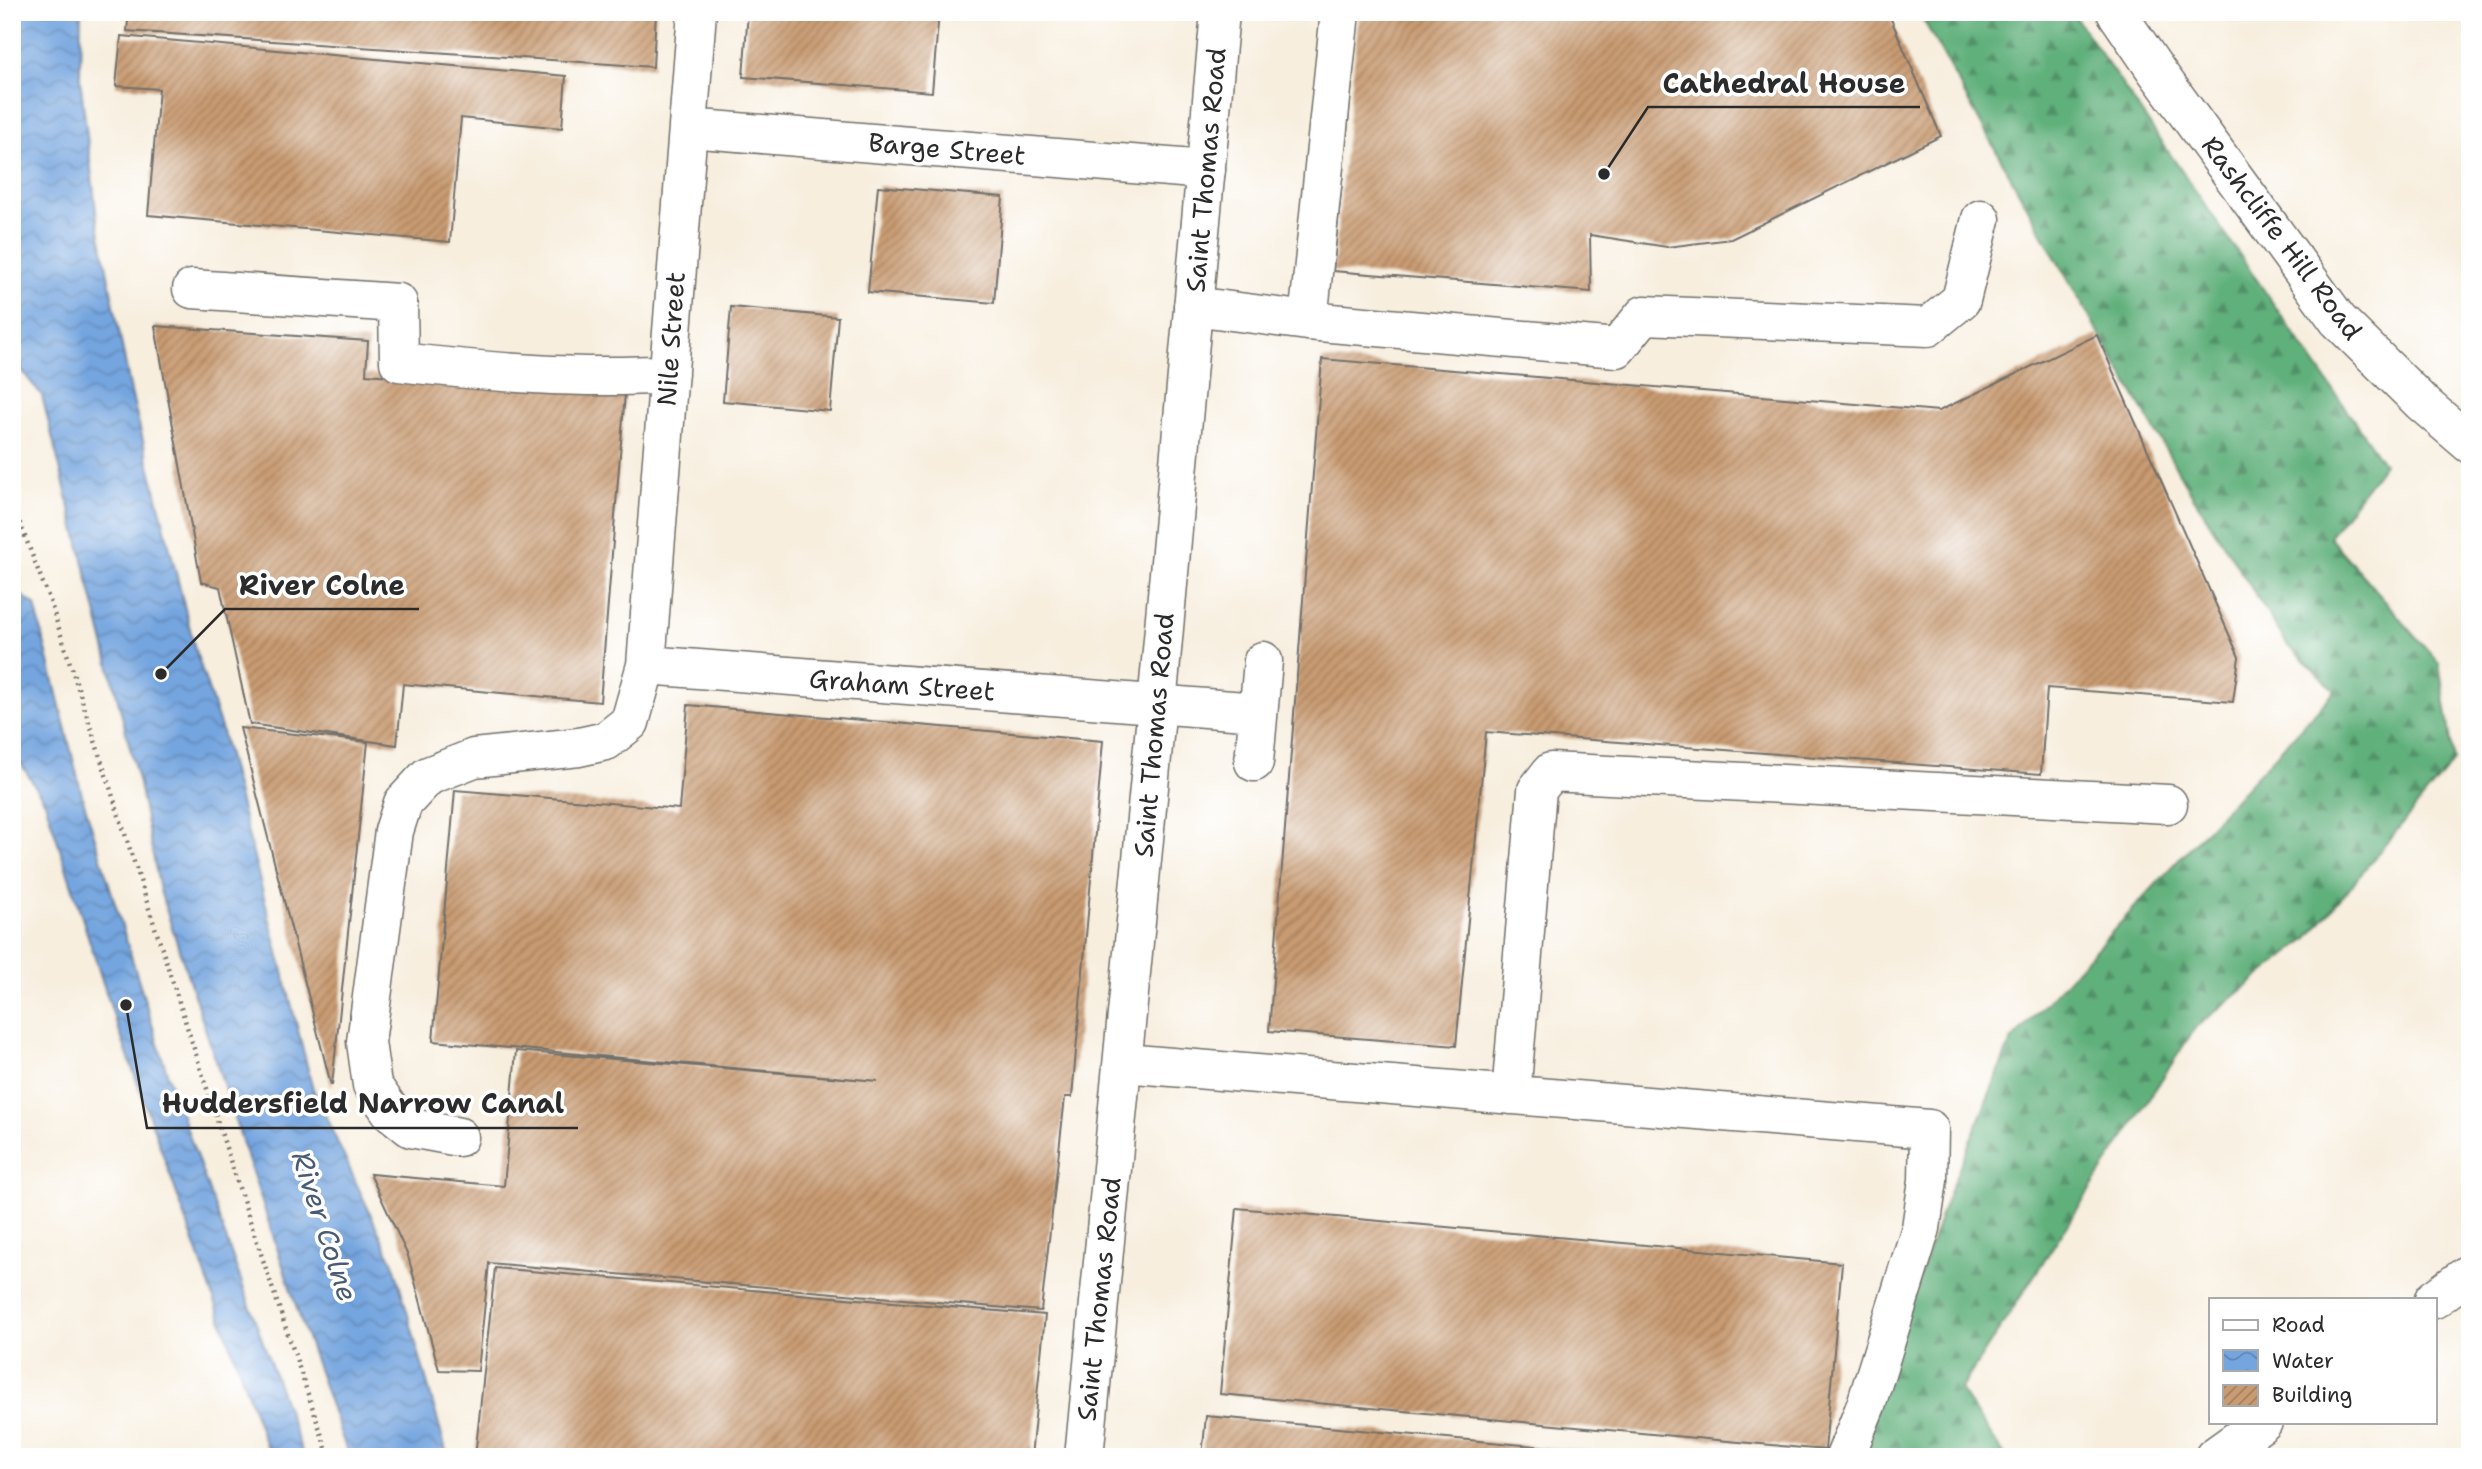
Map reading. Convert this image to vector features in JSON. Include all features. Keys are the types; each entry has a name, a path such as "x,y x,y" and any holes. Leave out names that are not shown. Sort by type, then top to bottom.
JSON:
{"main road":[{"name":"Nile Street","path":"459,1137 411,1128 391,1112 372,1085 366,1042 394,831 403,803 428,776 474,758 579,747 606,741 630,722 646,665 697,12"},
{"name":"Saint Thomas Road","path":"1084,1457 1157,705 1220,12"},
{"path":"1308,321 1340,12"},
{"name":"Rashcliffe Hill Road","path":"2116,12 2338,320 2421,402 2470,444"},
{"name":"Barge Street","path":"688,128 1206,170"},
{"path":"1194,306 1308,321 1617,348 1644,315 1928,327 1961,300 1981,219"},
{"path":"192,289 398,303 399,362 555,375 621,377 669,374"},
{"path":"1254,762 1263,661"},
{"name":"Graham Street","path":"646,665 1258,712"},
{"path":"1511,1095 1537,790 1551,772 2168,804"},
{"path":"1122,1063 1929,1129 1928,1180 1921,1228 1866,1405 1845,1457"},
{"path":"2435,1298 2470,1273"},
{"path":"2214,1457 2260,1424"}],"path":[{"path":"12,503 50,601 238,1185 329,1457"}],"green space":[{"path":"1919,12 2072,12 2384,464 2329,537 2439,663 2454,761 2308,938 2195,1028 1960,1390 2006,1457 1857,1457 1948,1195 2011,1041 2335,691 2287,644 2189,490"}],"water":[{"path":"12,12 81,12 80,78 97,218 131,392 195,649 221,728 313,1089 394,1265 448,1457 349,1457 300,1318 160,891 139,784 42,396 19,367 12,300"},
{"path":"12,588 35,605 83,799 168,1076 304,1457 270,1457 111,1008 45,802 20,762 12,739"}],"building":[{"path":"129,12 656,12 653,67 127,31"},
{"path":"748,12 939,12 932,92 743,77"},
{"path":"1359,12 1888,12 1941,136 1731,239 1667,247 1590,235 1591,292 1333,271"},
{"path":"121,36 566,76 562,128 461,118 450,242 148,215 159,89 116,86"},
{"path":"878,186 1003,197 994,303 868,292"},
{"path":"731,307 838,317 830,411 723,401"},
{"path":"155,326 368,341 366,374 625,393 600,702 403,684 397,745 250,724 220,587 201,582"},
{"path":"2097,335 2239,657 2233,702 2047,688 2041,774 1486,732 1456,1046 1269,1031 1322,359 1939,411"},
{"path":"688,705 1103,741 1072,1097 1065,1097 1041,1311 489,1263 478,1371 439,1370 408,1256 370,1174 504,1186 516,1051 878,1081 433,1041 455,790 679,809"},
{"path":"240,728 368,742 332,1085 331,1085"},
{"path":"1237,1208 1842,1263 1825,1450 1220,1394"},
{"path":"495,1268 1045,1315 1031,1457 475,1457"},
{"path":"1206,1416 1633,1455 1633,1457 1202,1457"}],"place":[{"name":"Cathedral House","path":"1604,174"},
{"name":"River Colne","path":"161,674"},
{"name":"Huddersfield Narrow Canal","path":"126,1005"}]}
